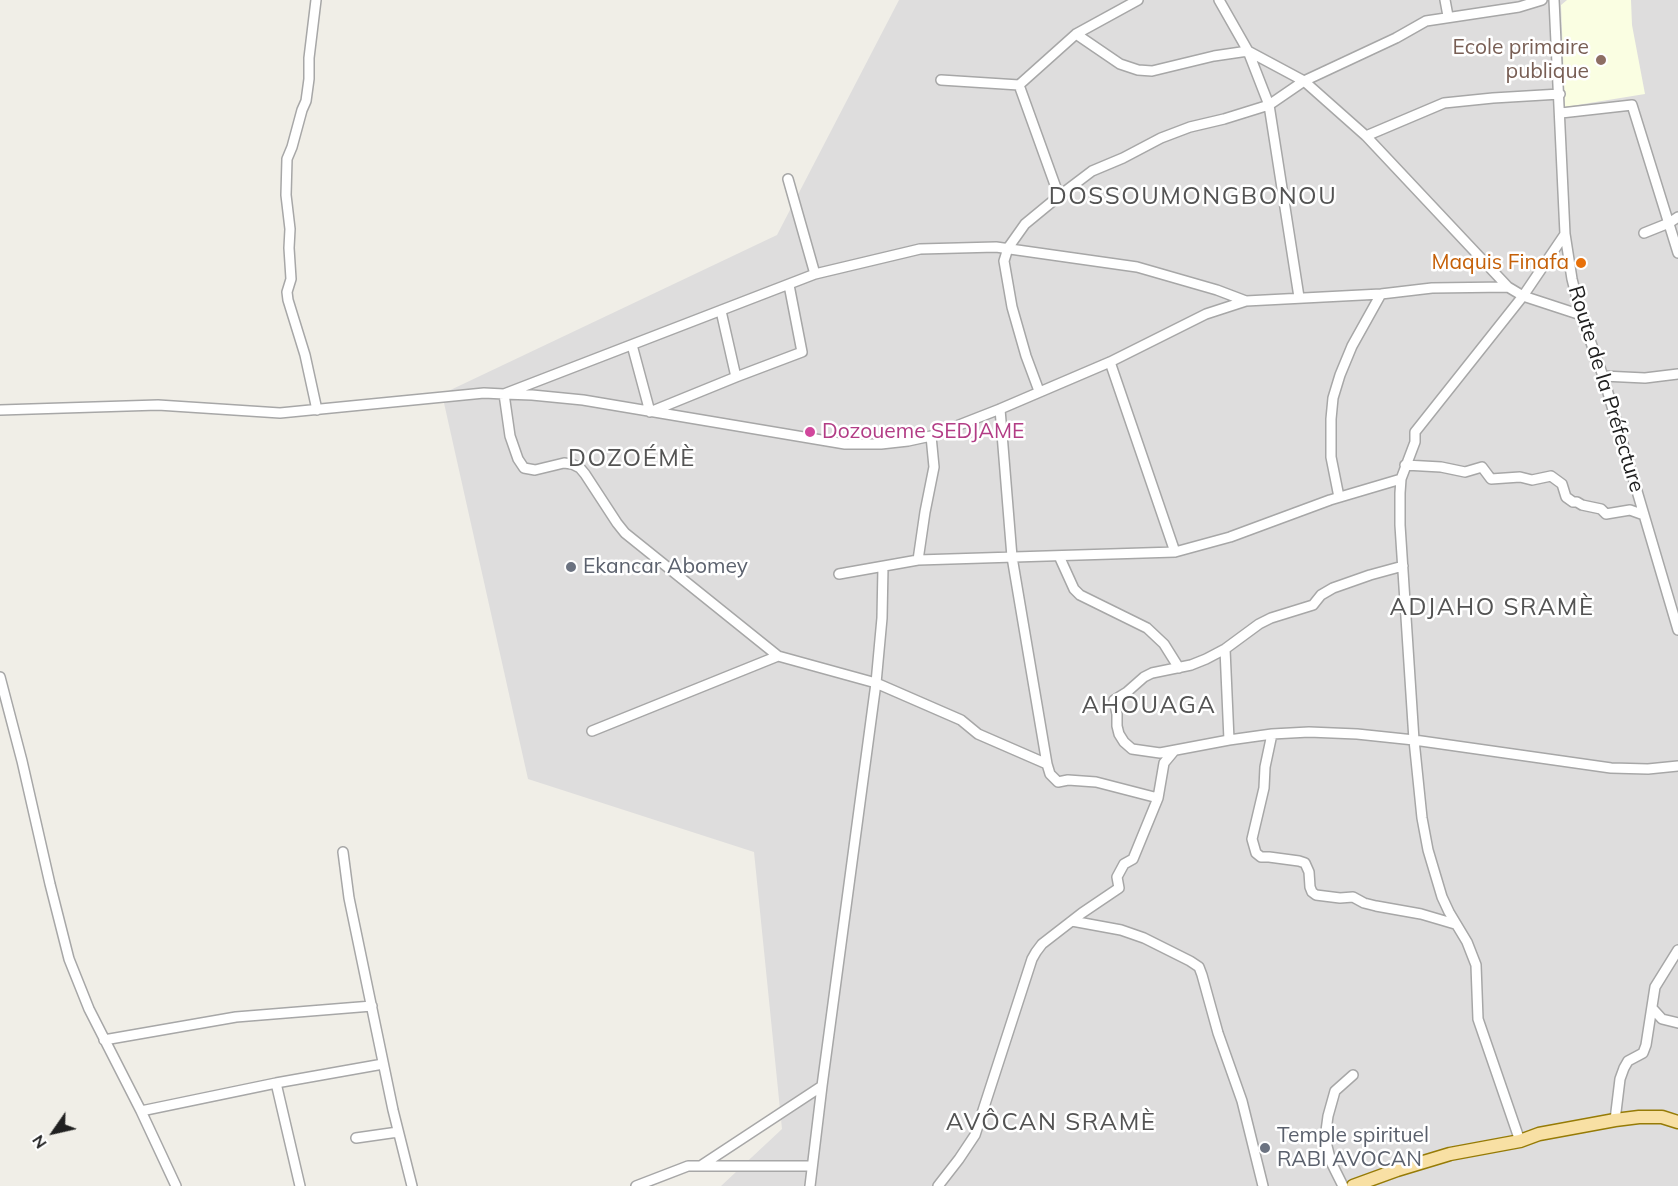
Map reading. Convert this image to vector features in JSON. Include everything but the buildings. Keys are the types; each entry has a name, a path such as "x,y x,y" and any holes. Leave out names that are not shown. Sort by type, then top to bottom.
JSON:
{"main road":[{"path":"1353,1186 1450,1154 1520,1141 1539,1134 1639,1117 1662,1117 1678,1122"}],"street":[{"path":"316,0 306,101 287,159 286,195 290,229 291,279 287,292 288,300 305,355 317,410"},
{"path":"941,80 1019,85 1076,34 1138,0"},
{"path":"1219,0 1248,51 1269,105 1299,297"},
{"path":"1445,0 1448,16"},
{"path":"1039,391 1012,307 1004,261 1008,248 1025,224 1059,196 1092,171 1124,158 1161,138 1190,127 1269,105 1304,81 1426,21 1519,7 1542,0"},
{"name":"Route de la Préfecture","path":"1554,0 1565,234 1572,279 1678,630"},
{"path":"1076,34 1120,64 1138,70 1152,71 1214,56 1248,51 1304,81 1366,136 1508,286 1523,296 1581,315"},
{"path":"1019,85 1059,196"},
{"path":"1366,136 1444,103 1560,94"},
{"path":"1561,113 1632,105 1678,253"},
{"path":"788,179 815,274"},
{"path":"1644,233 1678,217"},
{"path":"1520,1141 1478,1019 1476,965 1467,942 1449,912 1437,882 1422,818 1414,740 1400,525 1401,479 1415,442 1415,432 1523,296 1565,234"},
{"path":"504,394 815,274 920,249 996,247 1137,267 1217,290 1246,301"},
{"path":"650,412 802,352 789,285"},
{"path":"0,410 158,405 280,413 484,393 584,400 844,444 881,444 931,436 1000,409 1110,363 1206,314 1246,301 1381,294 1432,288 1508,286"},
{"path":"1339,497 1331,457 1333,398 1352,346 1381,294"},
{"path":"721,311 736,377"},
{"path":"632,345 650,412"},
{"path":"1110,363 1175,552"},
{"path":"1603,376 1645,378 1678,374"},
{"path":"504,394 510,436 518,459 524,468 535,470 564,463 580,468 625,533 778,656 876,683 961,720 978,734 1047,764"},
{"path":"1000,409 1012,557 1050,774 1058,782 1068,780 1095,782 1158,798"},
{"path":"918,560 934,467 931,436"},
{"path":"1405,465 1441,467 1465,472 1482,466 1491,479 1520,477 1532,480 1551,476 1562,484 1566,497 1573,502 1601,509 1606,514 1630,510 1644,515"},
{"path":"839,574 918,560 1175,552 1230,537 1339,497 1401,479"},
{"path":"1059,556 1074,589 1080,595 1147,628 1164,644 1179,668"},
{"path":"1403,566 1333,588 1313,605 1271,618 1225,649 1199,662 1144,677 1114,700 1119,734 1132,749 1160,753 1272,734 1321,733 1414,740 1611,768 1648,769 1678,766"},
{"path":"810,1186 876,683 882,618 883,567"},
{"path":"1225,649 1229,740"},
{"path":"592,731 778,656"},
{"path":"0,677 69,959 82,994 176,1186"},
{"path":"1272,734 1265,767 1261,806 1252,839 1256,853 1261,857 1305,863 1309,872 1310,887 1316,895 1353,897 1376,906 1422,914 1455,924"},
{"path":"938,1186 975,1135 1032,960 1042,944 1119,888 1117,877 1124,864 1132,859 1158,798 1164,763 1176,749"},
{"path":"343,852 349,898 383,1064 412,1186"},
{"path":"1072,921 1122,930 1144,938 1199,967 1218,1033 1242,1101 1263,1186"},
{"path":"1615,1120 1620,1079 1628,1061 1643,1053 1655,987 1678,950"},
{"path":"104,1040 236,1017 372,1006"},
{"path":"1652,1008 1662,1019 1678,1023"},
{"path":"141,1111 383,1064"},
{"path":"1343,1186 1331,1162 1326,1131 1335,1091 1353,1075"},
{"path":"276,1083 300,1186"},
{"path":"702,1165 822,1086"},
{"path":"356,1138 398,1131"},
{"path":"636,1186 688,1166 812,1166"}],"shaded area":[{"path":"899,0 1678,0 1678,1186 721,1186 782,1129 754,852 528,779 442,394 777,235"},
{"name":"Ecole primaire publique","path":"1567,0 1631,0 1632,25 1645,94 1565,107 1561,5"}],"place":[{"name":"Ecole primaire publique","path":"1601,60"},
{"name":"Maquis Finafa","path":"1581,263"},
{"name":"Dozoueme SEDJAME","path":"810,432"},
{"name":"Ekancar Abomey","path":"571,567"},
{"name":"Temple spirituel RABI AVOCAN","path":"1265,1148"}],"district":[{"name":"DOSSOUMONGBONOU","path":"1193,197"},
{"name":"DOZOÉMÈ","path":"632,459"},
{"name":"ADJAHO SRAMÈ","path":"1492,608"},
{"name":"AHOUAGA","path":"1149,706"},
{"name":"AVÔCAN SRAMÈ","path":"1051,1123"}]}
